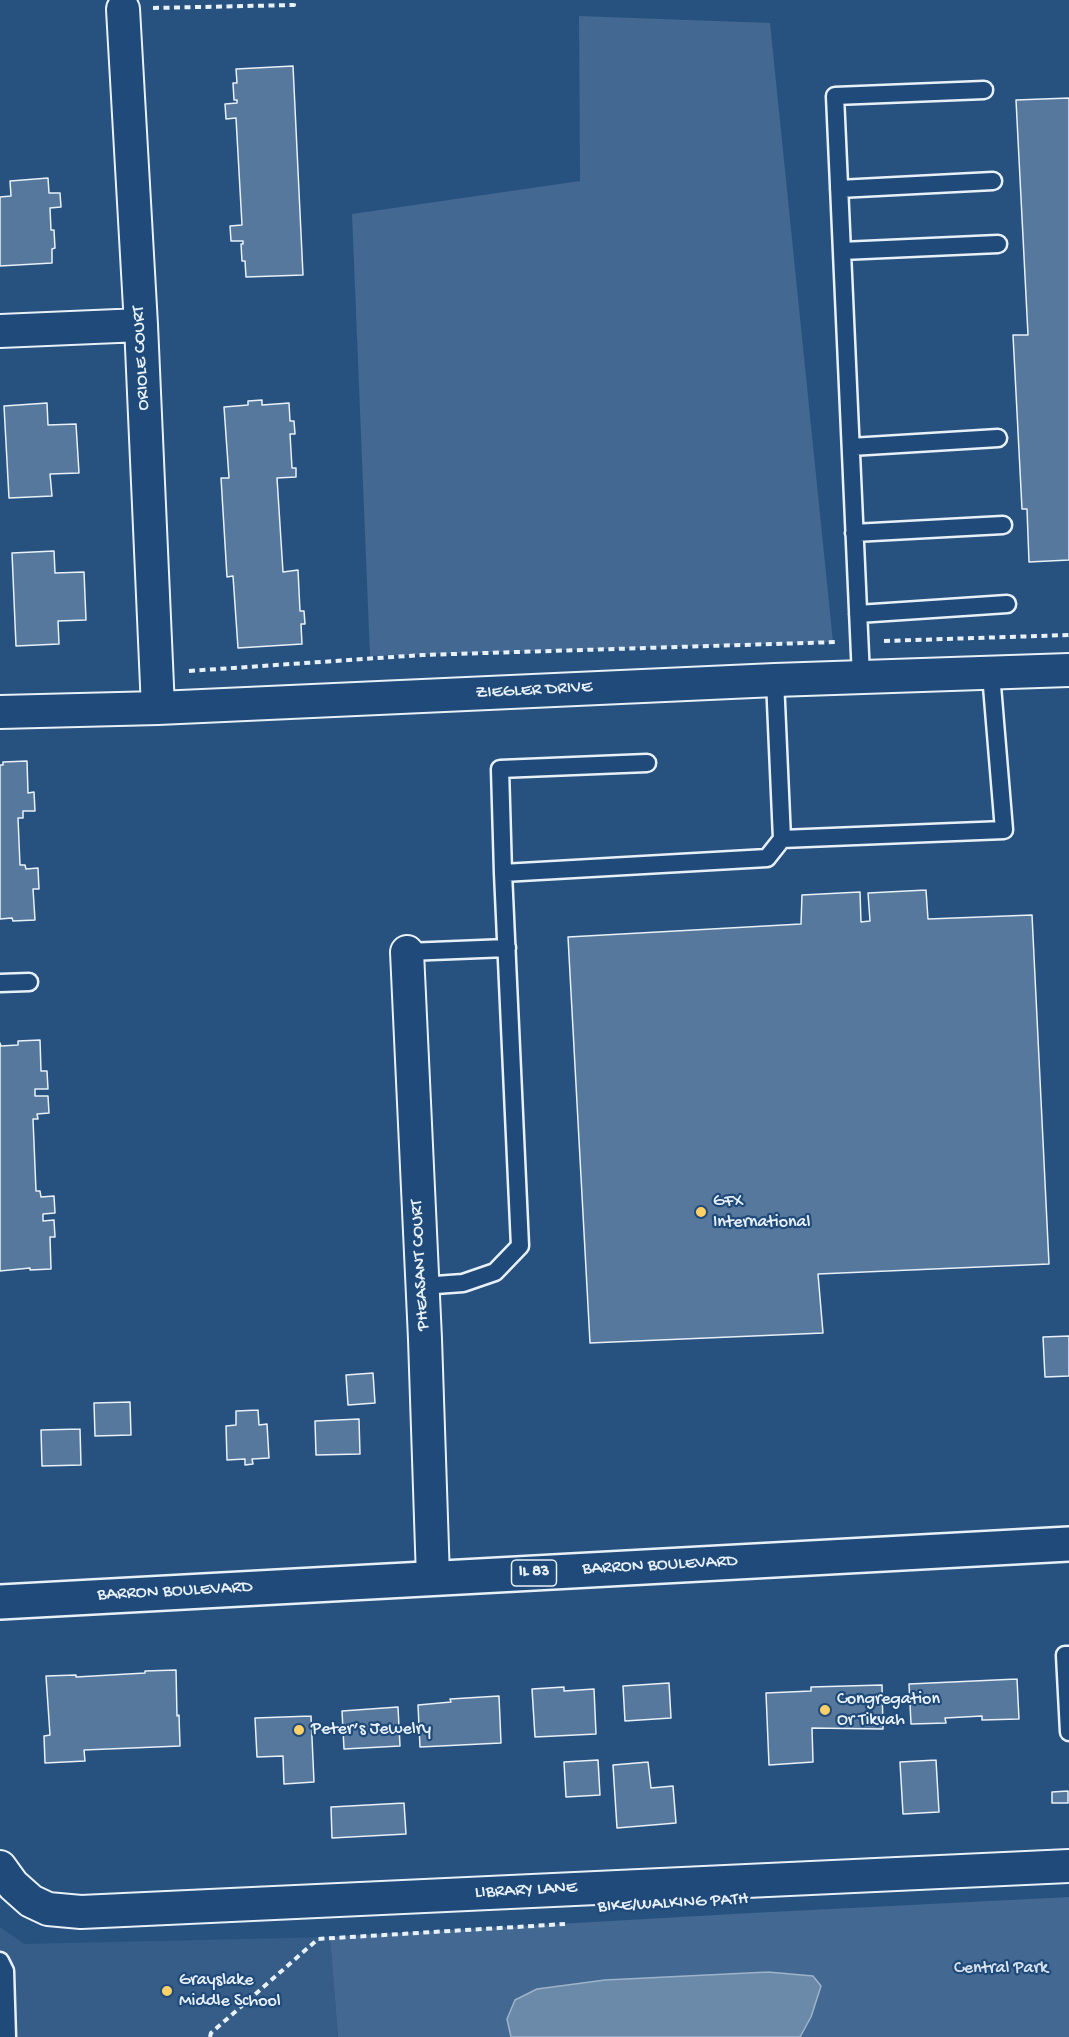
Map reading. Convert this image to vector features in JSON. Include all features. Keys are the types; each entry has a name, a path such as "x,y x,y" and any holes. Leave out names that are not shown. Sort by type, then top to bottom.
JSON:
{"main road":[{"name":"BARRON BOULEVARD","path":"0,1602 1069,1544"}],"street":[{"name":"ORIOLE COURT","path":"123,9 141,325 158,708"},
{"path":"0,331 141,325"},
{"name":"ZIEGLER DRIVE","path":"0,712 158,708 775,680 1069,670"},
{"name":"PHEASANT COURT","path":"406,952 433,1578"},
{"name":"LIBRARY LANE","path":"0,1867 13,1885 31,1901 48,1909 81,1912 1069,1866"}],"lane":[{"path":"861,677 835,96 984,90"},
{"path":"839,189 993,181"},
{"path":"842,251 998,244"},
{"path":"850,447 998,438"},
{"path":"854,533 1003,525"},
{"path":"858,614 1007,604"},
{"path":"782,839 1004,830 991,674"},
{"path":"503,873 767,858 782,839 775,680"},
{"path":"422,1286 463,1283 495,1272 520,1246 500,769 647,763"},
{"path":"406,952 507,948"},
{"path":"0,983 29,982"},
{"path":"1069,1655 1065,1656 1069,1732"},
{"path":"0,1961 5,1971 5,2035"}],"path":[{"path":"123,9 294,5 293,0"},
{"path":"156,673 422,655 1069,634"},
{"name":"BIKE/WALKING PATH","path":"210,2037 211,2033 318,1939 576,1923"}],"shaded area":[{"name":"Grayslake Middle School","path":"0,1927 24,1944 330,1937 338,2037 0,2037"},
{"path":"768,1972 813,1976 821,1986 811,2017 800,2037 511,2037 507,2019 515,2000 537,1989 605,1980"}],"green space":[{"path":"579,16 770,23 833,642 370,656 352,214 580,181"},
{"name":"Central Park","path":"1069,1897 1069,2037 338,2037 330,1937"}],"building":[{"path":"293,66 303,275 246,277 245,261 242,261 241,244 243,241 231,241 230,226 242,225 236,118 226,119 225,104 237,103 237,100 234,100 233,83 237,83 236,69"},
{"path":"1069,98 1069,560 1029,562 1027,509 1022,509 1013,335 1028,335 1016,100"},
{"path":"48,178 49,193 60,193 61,207 50,208 55,248 52,249 52,263 0,266 0,197 11,196 10,181"},
{"path":"262,400 262,405 289,403 290,421 294,421 295,434 290,434 292,468 296,468 296,477 277,478 283,572 298,570 300,611 304,611 305,624 301,624 302,644 238,648 233,576 227,577 221,478 229,478 224,407 248,405 248,401"},
{"path":"47,403 48,425 76,424 79,473 50,474 52,496 9,498 4,406"},
{"path":"54,551 55,573 84,572 86,620 58,621 59,644 16,646 12,553"},
{"path":"27,761 28,793 34,792 35,811 23,811 23,818 18,818 20,865 25,865 26,869 38,868 39,889 33,889 35,920 13,921 12,918 0,919 0,765 3,765 3,762"},
{"path":"926,890 928,919 1032,915 1049,1264 818,1274 823,1333 590,1343 568,937 801,924 802,895 860,892 861,922 870,921 868,893"},
{"path":"40,1040 41,1071 47,1071 48,1089 35,1089 35,1096 48,1096 49,1113 37,1114 38,1119 33,1119 36,1191 40,1191 41,1197 54,1196 55,1213 43,1214 43,1221 54,1220 55,1237 50,1237 51,1269 30,1270 30,1268 0,1271 0,1043 1,1046 18,1045 18,1041"},
{"path":"1069,1336 1069,1376 1045,1377 1043,1337"},
{"path":"373,1373 375,1403 348,1405 346,1375"},
{"path":"130,1402 131,1435 95,1436 94,1403"},
{"path":"258,1410 259,1425 267,1424 269,1458 252,1459 253,1464 245,1465 245,1459 227,1460 226,1426 236,1425 236,1411"},
{"path":"359,1419 360,1454 316,1455 315,1421"},
{"path":"80,1429 81,1465 42,1466 41,1430"},
{"path":"176,1670 180,1746 84,1750 85,1761 45,1763 44,1736 50,1735 46,1676 76,1675 76,1677"},
{"path":"1017,1679 1019,1719 982,1720 982,1716 945,1718 946,1723 911,1724 909,1684"},
{"path":"669,1683 671,1718 625,1721 623,1686"},
{"name":"Congregation Or Tikvah","path":"882,1685 883,1729 812,1728 813,1762 769,1765 766,1693 811,1691 811,1687"},
{"path":"564,1687 564,1691 594,1689 596,1734 535,1737 532,1689"},
{"path":"499,1696 501,1743 420,1747 418,1705 451,1702 450,1699"},
{"path":"398,1707 400,1746 344,1749 342,1711"},
{"path":"311,1716 314,1782 284,1784 283,1756 257,1757 255,1718"},
{"path":"598,1760 600,1795 566,1797 564,1762"},
{"path":"936,1760 939,1812 903,1814 900,1762"},
{"path":"648,1762 651,1788 673,1786 676,1823 617,1828 613,1765"},
{"path":"1068,1791 1068,1803 1052,1803 1052,1792"},
{"path":"404,1803 406,1834 332,1838 331,1807"}],"place":[{"name":"GFX International","path":"701,1212"},
{"name":"Congregation Or Tikvah","path":"825,1710"},
{"name":"Peter’s Jewelry","path":"299,1730"},
{"name":"Grayslake Middle School","path":"167,1991"}]}
